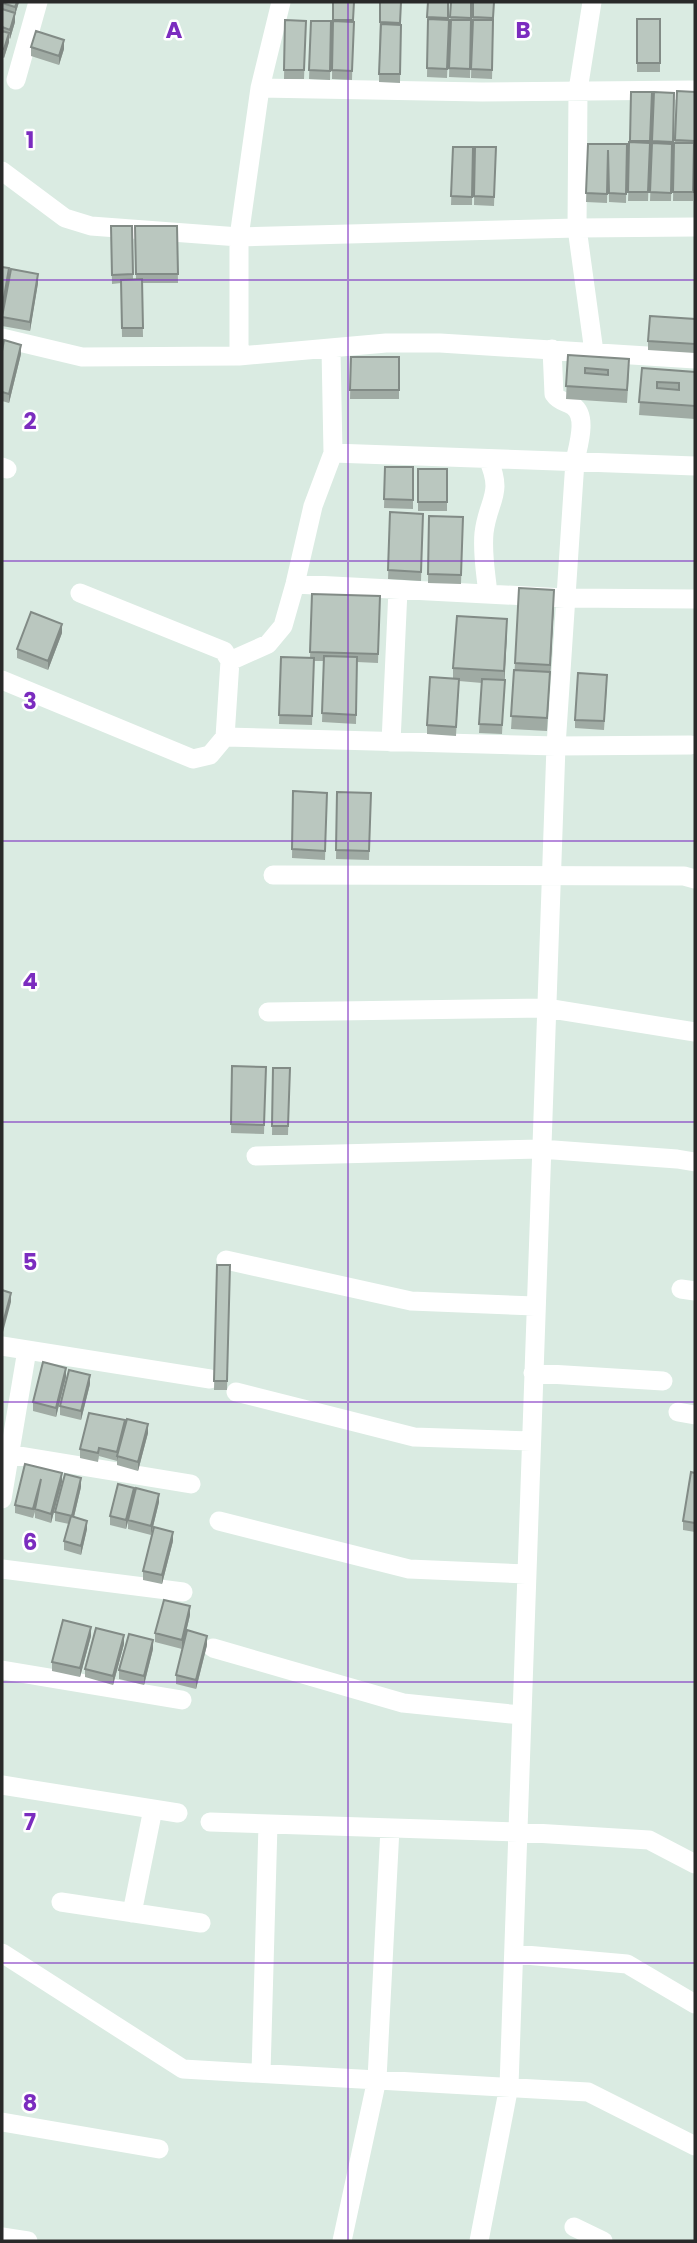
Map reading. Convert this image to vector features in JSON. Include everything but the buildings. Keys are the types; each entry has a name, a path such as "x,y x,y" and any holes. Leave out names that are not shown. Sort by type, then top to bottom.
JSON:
{"street":[{"path":"16,80 38,2"},
{"path":"239,356 239,237 260,88 281,2"},
{"path":"592,2 578,90 577,228 594,352"},
{"path":"260,88 482,92 695,90"},
{"path":"2,171 65,218 91,226 239,237 695,227"},
{"path":"2,338 82,357 239,356 386,343 427,343 695,359"},
{"path":"230,661 268,644 283,626 313,506 333,453 331,349"},
{"path":"479,2241 509,2086 556,746 575,461 580,431 580,414 576,407 556,398 554,394 552,349"},
{"path":"333,453 695,466"},
{"path":"488,458 496,485 484,536 488,594"},
{"path":"295,584 565,598 695,599"},
{"path":"391,742 398,590"},
{"path":"2,680 193,759 210,755 225,737 230,661 224,651 80,593"},
{"path":"225,737 556,746 691,745"},
{"path":"273,874 684,876 695,879"},
{"path":"268,1012 546,1009 695,1032"},
{"path":"256,1156 540,1149 695,1162"},
{"path":"226,1260 411,1301 535,1306"},
{"path":"2,1346 210,1379"},
{"path":"2,1499 6,1453 27,1350"},
{"path":"533,1373 663,1381"},
{"path":"236,1392 414,1437 531,1441"},
{"path":"6,1453 191,1485"},
{"path":"219,1521 409,1569 526,1574"},
{"path":"2,1569 183,1592"},
{"path":"213,1648 403,1703 521,1715"},
{"path":"2,1670 182,1700"},
{"path":"2,1785 178,1813"},
{"path":"132,1913 153,1809"},
{"path":"210,1822 517,1832 649,1840 695,1864"},
{"path":"261,2073 268,1824"},
{"path":"342,2241 377,2079 390,1828"},
{"path":"61,1902 201,1923"},
{"path":"2,1953 183,2069 588,2092 695,2146"},
{"path":"513,1954 627,1964 695,2004"},
{"path":"2,2122 159,2149"},
{"path":"575,2227 603,2241"},
{"path":"2,2237 29,2241"}]}
